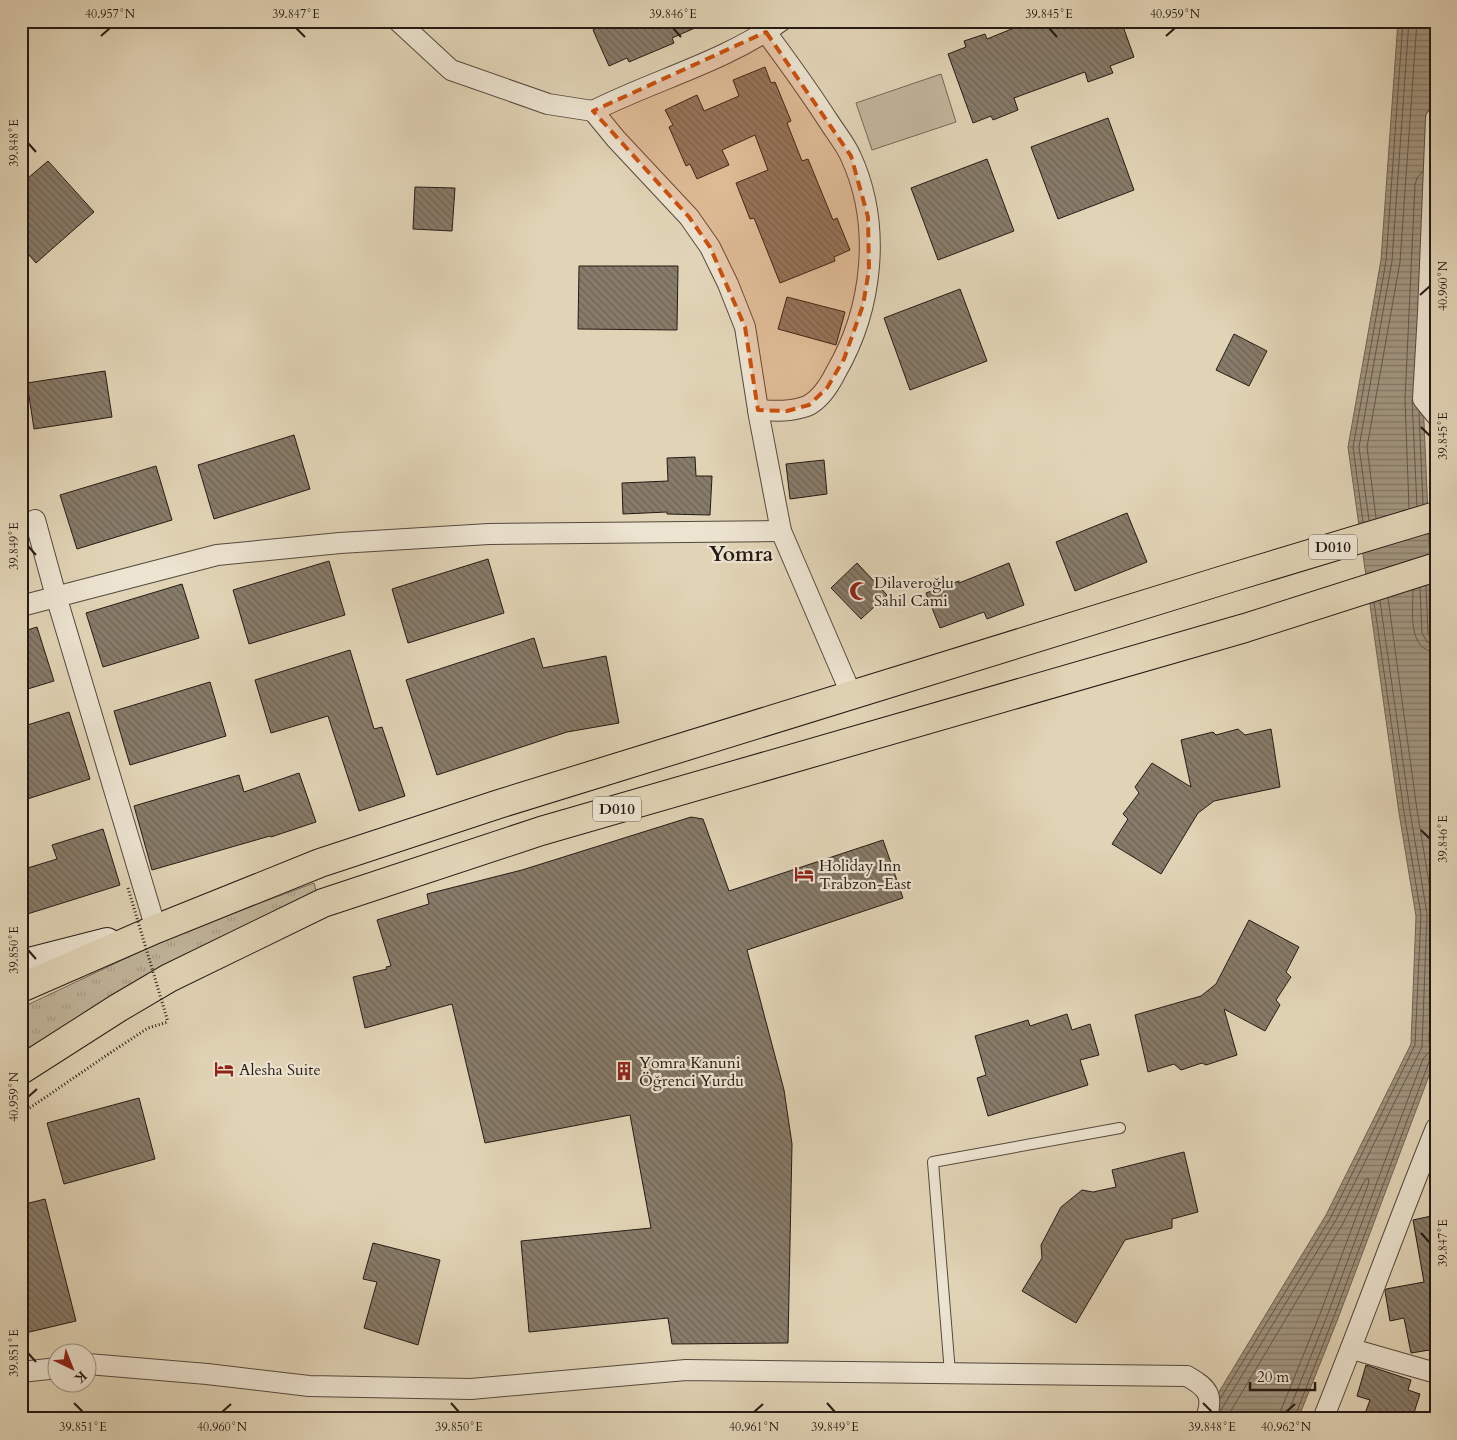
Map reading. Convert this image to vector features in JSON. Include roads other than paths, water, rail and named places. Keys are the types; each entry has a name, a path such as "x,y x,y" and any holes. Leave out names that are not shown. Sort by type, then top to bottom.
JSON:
{"highway":[{"name":"D010","path":"21,988 156,929 320,863 499,804 1436,516"},
{"name":"D010","path":"26,1068 169,978 323,903 541,831 1246,628 1436,567"}],"main road":[{"path":"21,964 156,929"}],"street":[{"path":"398,21 451,70 548,104 593,110 716,57 768,25 851,156 868,217 869,270 863,305 844,359 827,388 808,405 787,411 758,410"},
{"path":"593,110 616,139 689,217 710,247 728,284 745,327 758,410 782,531 852,696"},
{"path":"1436,118 1423,399 1436,415"},
{"path":"36,520 56,596 156,929"},
{"path":"21,606 217,555 340,543 489,534 782,531"},
{"path":"1323,1419 1352,1349 1401,1215 1436,1128"},
{"path":"1352,1349 1436,1373"},
{"path":"98,1365 198,1373 309,1386 471,1389 686,1370 1187,1376 1203,1385 1206,1390 1211,1405 1206,1419"},
{"path":"21,1372 48,1369"}],"lane":[{"path":"950,1373 934,1162 1120,1128"}],"water":[{"path":"1398,21 1434,21 1436,38 1436,118 1423,399 1433,630 1436,653 1436,1057 1337,1321 1298,1419 1206,1419 1211,1405 1326,1215 1411,1044 1416,916 1399,813 1348,447 1381,260"}],"place":[{"name":"Dilaveroğlu Sahil Cami","path":"859,591"},
{"name":"Holiday Inn Trabzon-East","path":"804,874"},
{"name":"Alesha Suite","path":"224,1069"},
{"name":"Yomra Kanuni Öğrenci Yurdu","path":"624,1071"}],"district":[{"name":"Yomra","path":"741,554"}]}
